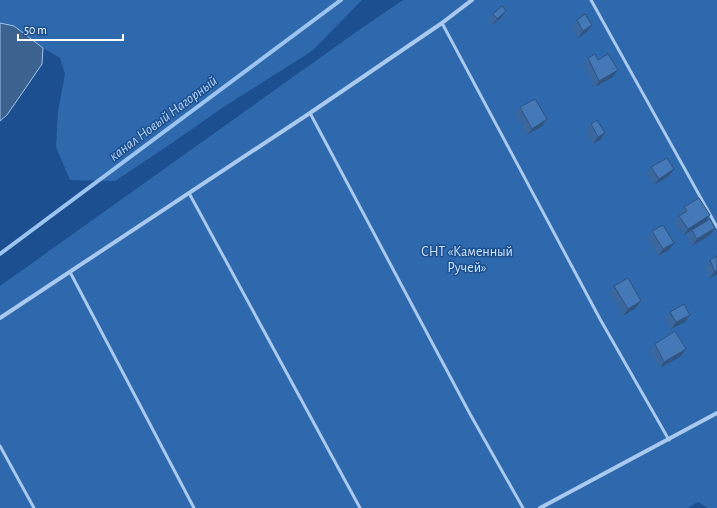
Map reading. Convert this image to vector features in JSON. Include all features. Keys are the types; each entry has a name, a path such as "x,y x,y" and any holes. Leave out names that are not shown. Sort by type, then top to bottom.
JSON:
{"street":[{"path":"0,318 310,113 442,23 472,0"},
{"path":"540,508 717,413"}],"lane":[{"path":"591,0 717,227"},
{"path":"442,23 600,319 669,440"},
{"path":"310,113 470,414 523,508"},
{"path":"189,193 360,508"},
{"path":"70,272 194,508"},
{"path":"0,446 34,508"}],"green space":[{"path":"0,0 362,0 312,51 225,106 115,181 70,180 56,147 58,112 65,74 60,58 43,48 14,26 0,23"},
{"name":"СНТ «Каменный Ручей»","path":"403,0 717,0 717,508 708,508 698,502 688,508 0,508 0,286"}],"shaded area":[{"path":"0,23 14,26 43,48 42,64 7,115 0,121"}],"building":[{"path":"502,6 506,11 497,19 493,14"},
{"path":"585,14 592,25 583,31 577,20"},
{"path":"595,54 598,60 608,54 618,70 599,81 588,58"},
{"path":"535,99 547,119 532,129 520,107"},
{"path":"597,120 605,133 598,137 591,124"},
{"path":"667,158 674,169 659,179 651,167"},
{"path":"699,198 710,215 688,229 679,216 687,211 684,207"},
{"path":"710,219 715,228 697,239 692,230"},
{"path":"663,225 674,243 663,249 652,231"},
{"path":"717,256 717,270 715,272 710,260"},
{"path":"628,278 641,301 628,309 614,286"},
{"path":"684,304 690,315 676,322 670,312"},
{"path":"675,331 686,349 664,362 655,344"}],"waterway":[{"name":"канал Новый Нагорный","path":"0,254 341,0"}]}
